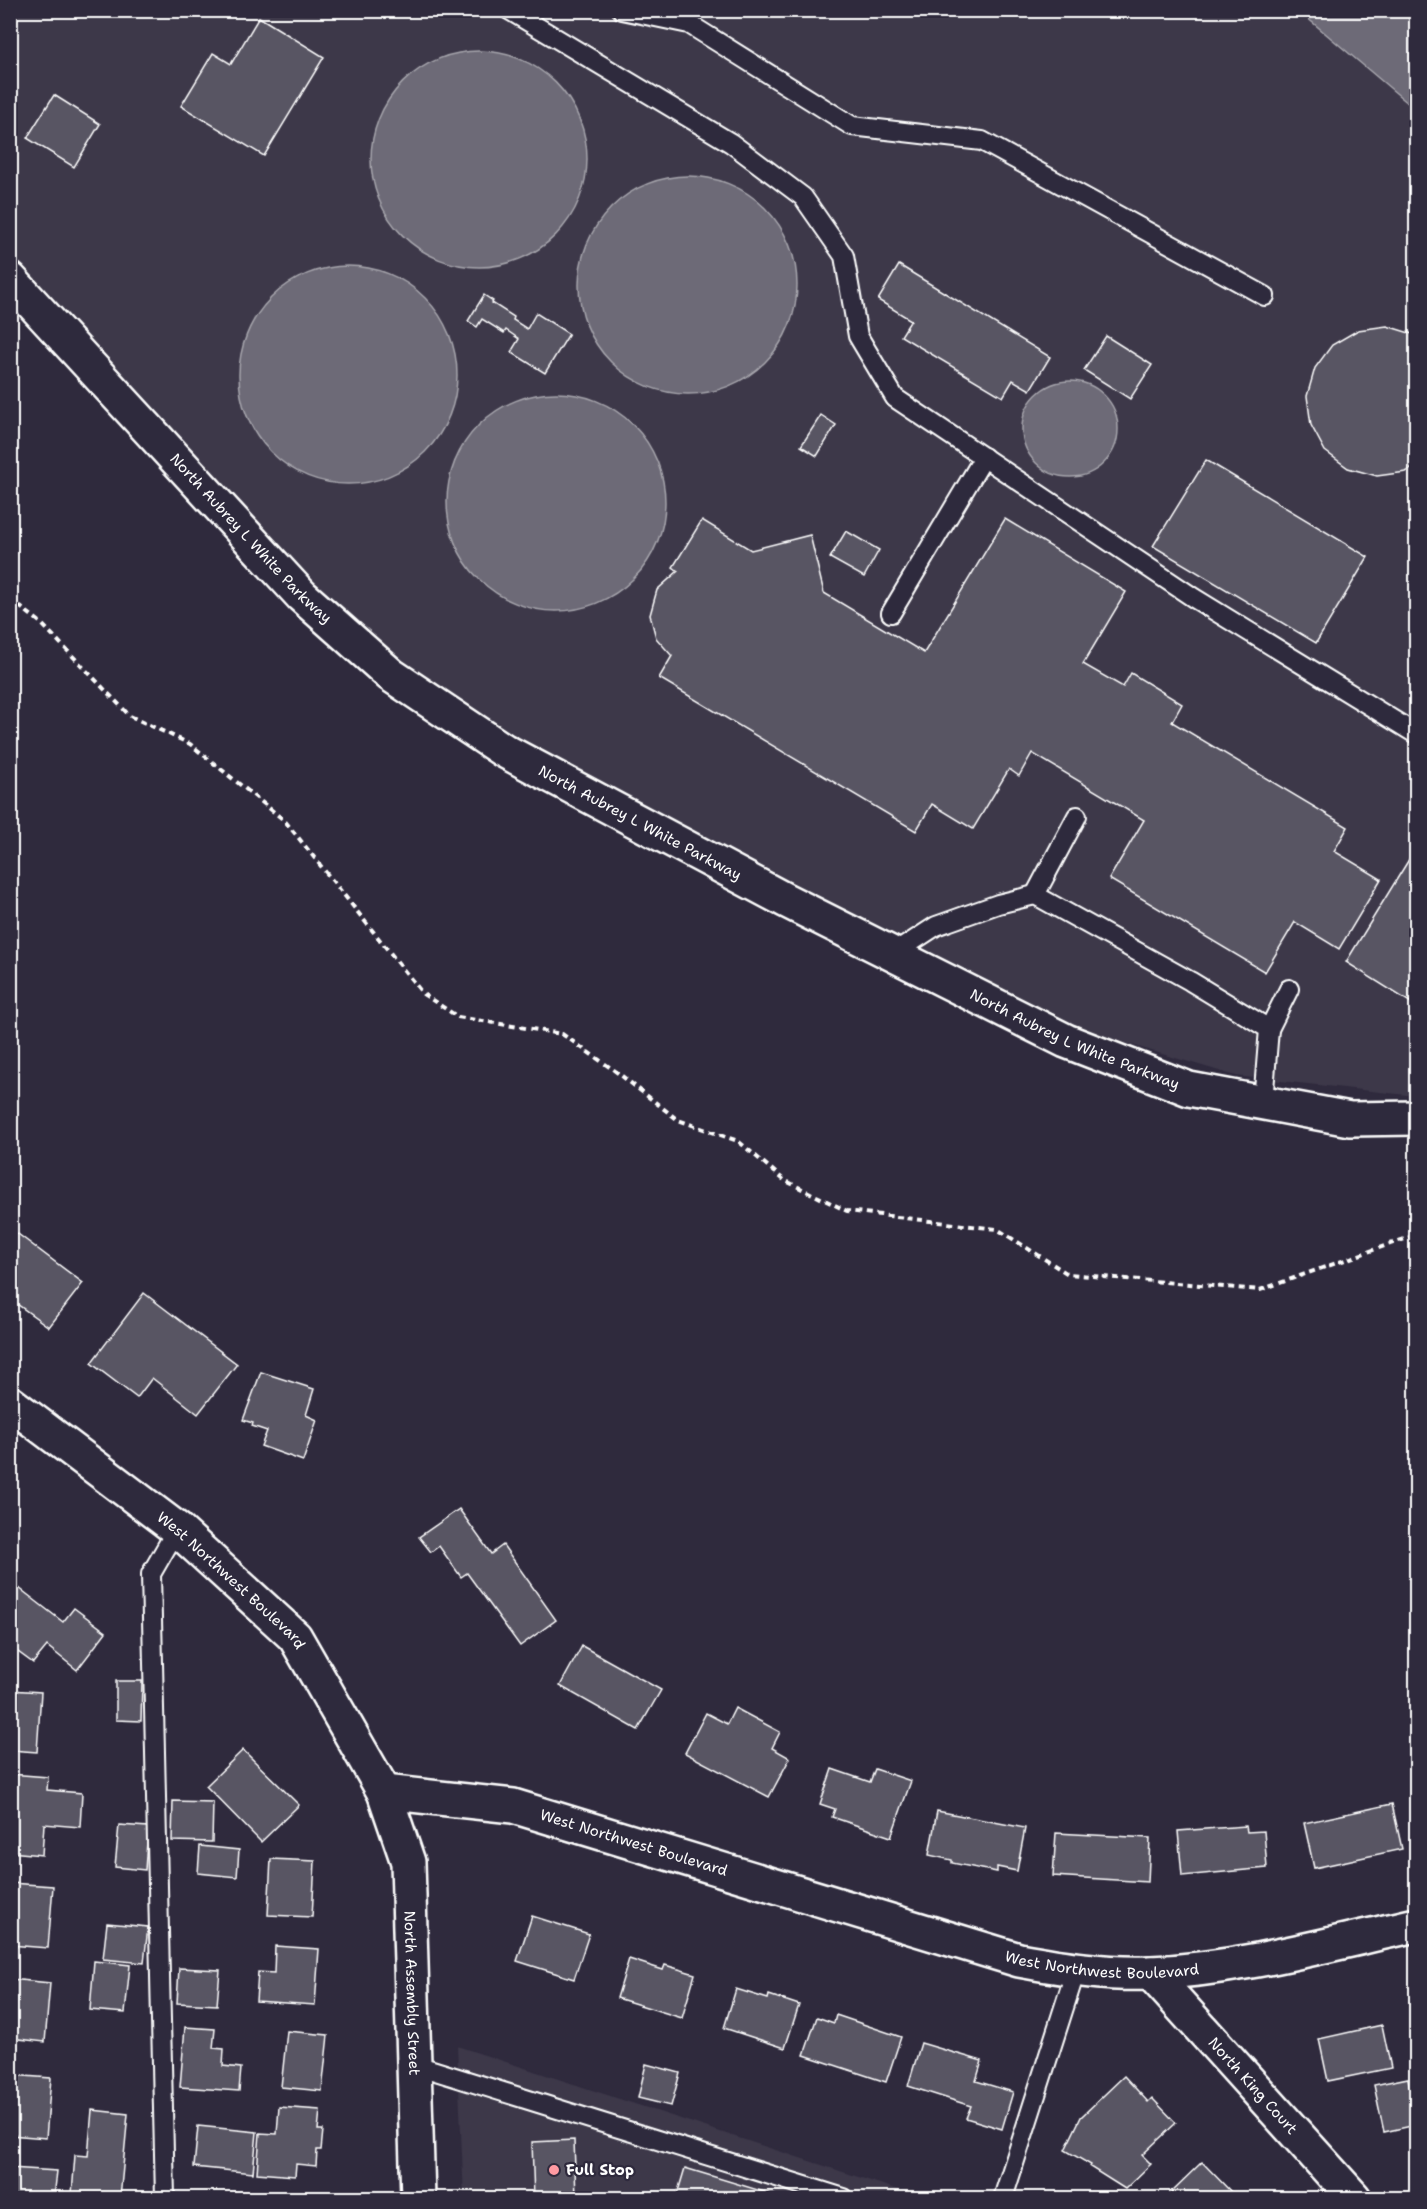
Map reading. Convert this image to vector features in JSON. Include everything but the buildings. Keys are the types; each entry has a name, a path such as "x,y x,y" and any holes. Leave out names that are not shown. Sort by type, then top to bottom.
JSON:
{"street":[{"name":"North Aubrey L White Parkway","path":"10,279 302,596 391,675 503,750 786,900 1066,1041 1189,1089 1350,1119 1416,1118"},
{"name":"West Northwest Boulevard","path":"10,1403 177,1529 295,1636 384,1792 513,1806 1020,1960 1076,1970 1151,1973 1248,1962 1416,1925"},
{"name":"North Assembly Street","path":"384,1792 408,1862 418,2199"},
{"name":"North King Court","path":"1151,1973 1354,2199"}],"lane":[{"path":"509,10 730,143 803,197 844,256 858,336 895,398 1194,598 1416,734"},
{"path":"622,10 689,24 852,126 982,141 1265,296"},
{"path":"891,613 984,457"},
{"path":"1035,895 1077,816"},
{"path":"893,954 936,927 998,904 1035,895 1190,981 1269,1029"},
{"path":"1263,1102 1269,1029 1289,989"},
{"path":"165,2199 151,1574 177,1529"},
{"path":"1003,2199 1076,1970"},
{"path":"413,2064 844,2199"}],"path":[{"path":"10,599 40,622 130,716 190,744 285,820 423,994 458,1017 562,1034 618,1073 678,1120 738,1141 784,1180 847,1211 998,1229 1068,1274 1260,1290 1416,1235"}],"shaded area":[{"path":"11,11 1299,11 1416,110 1416,1096 1236,1076 1071,1027 513,737 378,647 267,539 11,259"},
{"path":"1299,11 1416,11 1416,110"},
{"path":"479,51 500,53 530,64 555,83 574,108 585,138 587,159 585,180 574,210 555,235 530,254 500,265 479,267 458,265 428,254 403,235 384,210 373,180 371,159 373,138 384,108 403,83 428,64 458,53"},
{"path":"699,176 730,184 749,194 765,208 779,224 789,243 797,274 797,296 789,327 779,346 765,362 749,376 730,386 699,394 677,394 646,386 627,376 597,346 587,327 581,306 579,274 587,243 597,224 627,194 646,184 667,178"},
{"path":"348,266 369,268 390,274 409,284 425,298 439,314 449,333 455,354 457,375 455,396 449,417 439,436 425,452 409,466 390,476 369,482 348,484 327,482 306,476 287,466 271,452 257,436 247,417 241,396 239,375 241,354 247,333 257,314 271,298 287,284 306,274 327,268"},
{"path":"1061,381 1079,381 1097,389 1110,402 1118,420 1115,448 1097,469 1079,477 1061,477 1043,469 1030,456 1022,438 1022,420 1030,402 1043,389"},
{"path":"545,393 567,393 588,397 608,406 625,417 641,433 661,470 665,502 661,534 657,544 647,563 625,587 588,607 567,611 545,611 524,607 504,598 487,587 471,571 451,534 447,513 447,491 451,470 460,450 471,433 487,417 524,397"},
{"path":"457,2046 923,2198 464,2198"}],"place":[{"name":"Full Stop","path":"554,2170"}]}
